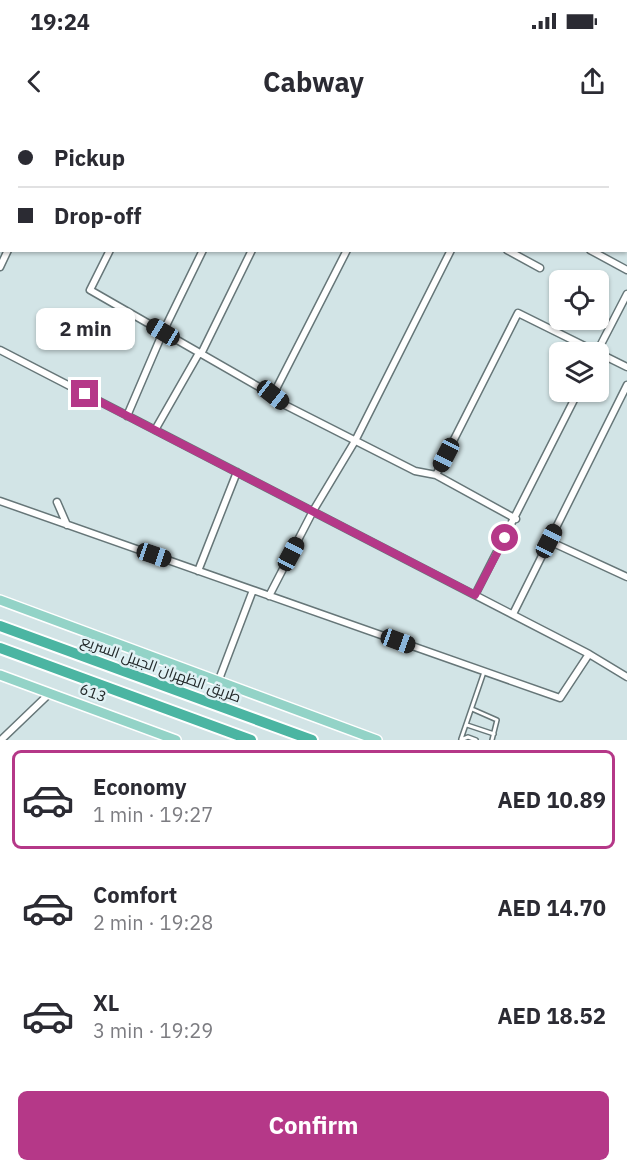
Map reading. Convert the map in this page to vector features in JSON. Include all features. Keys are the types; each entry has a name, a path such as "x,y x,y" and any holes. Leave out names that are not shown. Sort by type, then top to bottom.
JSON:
{"highway":[{"name":"طريق الظهران الجبيل السريع","path":"0,626 312,740"},
{"name":"613","path":"0,648 251,740"},
{"path":"153,704 232,740"}],"main road":[{"path":"0,600 377,740"},
{"name":"613","path":"0,675 177,740"}],"street":[{"path":"0,267 7,252"},
{"path":"109,252 90,290 273,395 285,405 415,471 436,475 516,519"},
{"path":"127,416 163,332 202,252"},
{"path":"155,430 200,353 251,252"},
{"path":"273,395 346,252"},
{"path":"268,596 313,511 355,441 451,252"},
{"path":"511,252 540,268"},
{"path":"594,252 627,270"},
{"path":"603,342 627,294"},
{"path":"436,475 518,313 577,342"},
{"path":"0,350 515,614 589,654 627,678"},
{"path":"609,358 627,367"},
{"path":"515,614 627,385"},
{"path":"475,595 516,519 573,402"},
{"path":"198,571 237,472"},
{"path":"0,501 560,698 589,654"},
{"path":"57,502 67,525"},
{"path":"549,541 627,577"},
{"path":"218,682 253,590"},
{"path":"1,740 50,693"}],"lane":[{"path":"461,740 484,672"},
{"path":"472,709 495,717 497,722 492,740"},
{"path":"466,725 494,734"},
{"path":"461,740 468,737 476,740"}],"route":[{"path":"85,394 475,595 505,538"}]}
